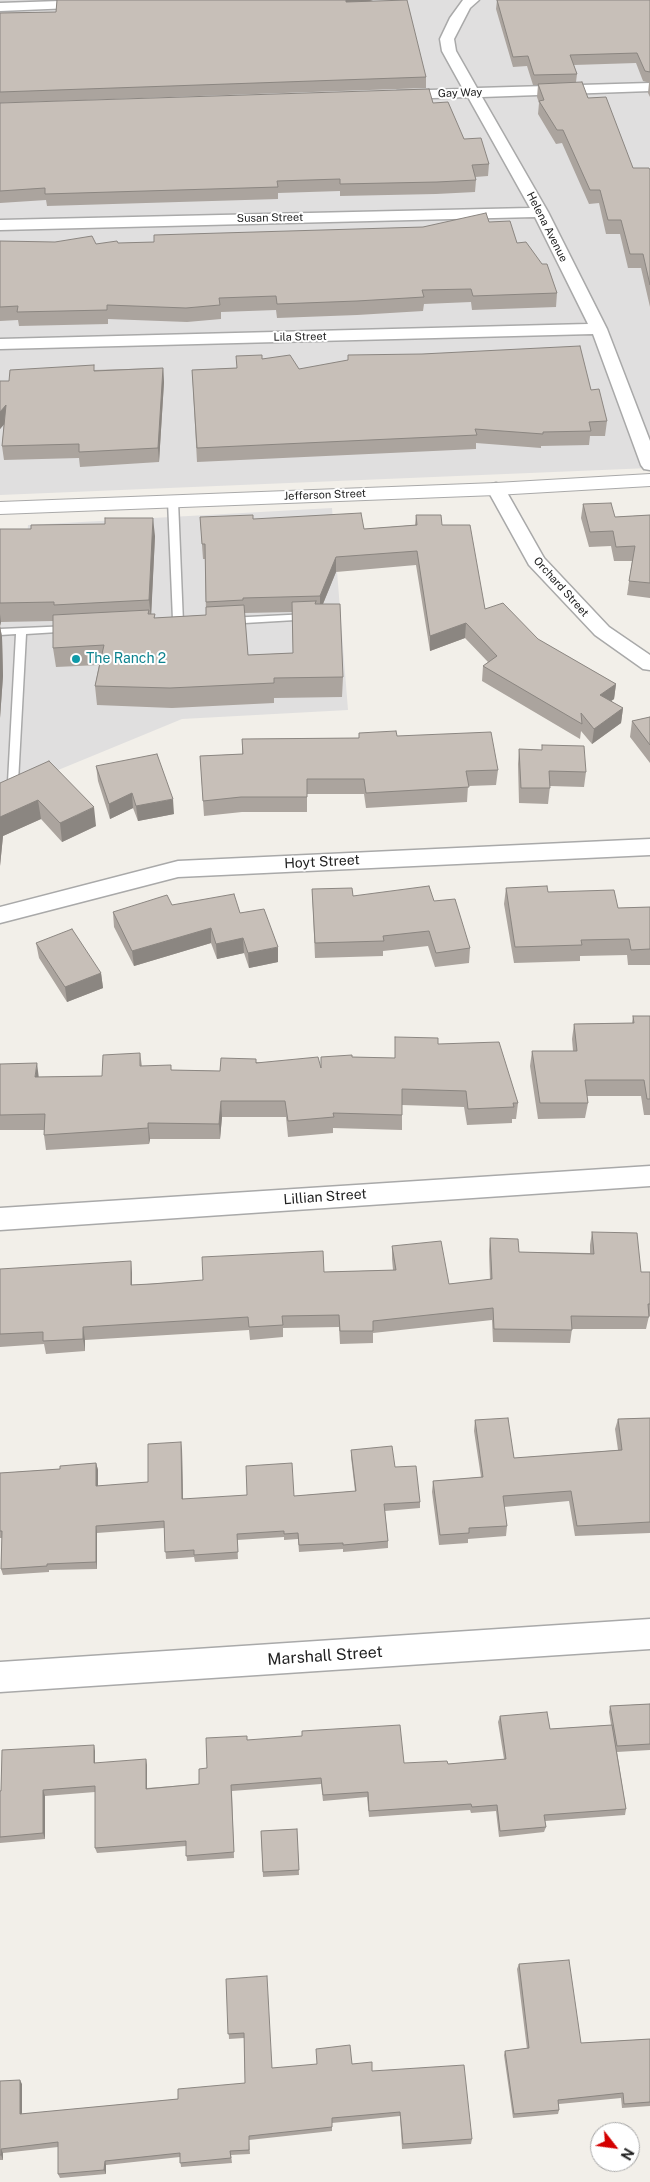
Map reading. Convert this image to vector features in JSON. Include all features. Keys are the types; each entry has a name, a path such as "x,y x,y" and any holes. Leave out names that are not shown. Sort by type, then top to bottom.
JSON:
{"street":[{"name":"Helena Avenue","path":"472,0 465,5 456,18 447,39 449,51 474,92 540,212 599,329 650,465"},
{"path":"0,7 28,3 105,4"},
{"name":"Gay Way","path":"385,96 650,87"},
{"name":"Susan Street","path":"0,225 540,212"},
{"name":"Lila Street","path":"0,344 599,329"},
{"name":"Jefferson Street","path":"0,508 496,489 650,480"},
{"name":"Orchard Street","path":"496,489 536,561 602,631 650,664"},
{"name":"Hoyt Street","path":"0,915 14,913 178,869 650,847"},
{"name":"Lillian Street","path":"0,1219 650,1176"},
{"name":"Marshall Street","path":"0,1677 650,1634"}],"lane":[{"path":"158,624 182,623 173,501"},
{"path":"215,622 319,616"},
{"path":"0,632 80,628"},
{"path":"13,782 21,631"}],"shaded area":[{"path":"0,0 650,0 650,468 0,495"},
{"path":"332,508 348,710 182,719 0,794 0,622 20,621 28,525"}],"building":[{"path":"57,0 346,0 346,2 407,0 426,77 0,92 0,13 56,12"},
{"path":"497,0 650,0 650,72 645,71 637,53 570,55 577,74 534,75 528,56 513,57"},
{"path":"582,82 588,98 606,97 633,168 649,168 650,170 650,285 643,254 630,254 621,220 608,220 600,190 590,190 563,130 557,130 539,101 544,100 538,84"},
{"path":"429,89 433,103 448,102 464,139 481,138 489,164 472,165 476,180 340,184 340,179 277,181 278,187 45,194 45,188 0,191 0,103"},
{"path":"486,213 489,222 510,221 517,243 526,242 542,264 547,264 557,293 473,296 471,289 422,290 424,297 357,301 277,304 276,296 219,298 220,305 186,308 107,305 107,310 17,312 18,306 0,307 0,241 55,242 92,236 96,244 117,241 118,243 154,242 154,235 423,227"},
{"path":"580,346 591,390 599,389 607,421 589,422 591,431 543,432 543,434 475,429 477,435 197,448 192,370 237,368 236,356 262,355 262,359 290,355 299,369 348,360 348,355 422,354"},
{"path":"94,365 94,371 163,368 158,448 79,452 79,444 2,446 6,405 0,412 0,381 9,381 10,370"},
{"path":"611,503 615,517 650,515 650,583 629,581 635,546 616,547 613,531 590,532 583,504"},
{"path":"361,513 364,529 417,525 416,515 441,515 442,525 470,525 485,609 503,603 538,639 616,684 600,695 623,708 594,729 581,713 582,724 483,666 497,656 466,623 430,636 417,551 336,557 320,596 243,598 243,600 206,602 205,544 202,544 200,517 253,515 253,519"},
{"path":"105,518 153,518 149,600 54,605 54,602 0,603 0,529 31,529 31,525 105,524"},
{"path":"316,601 315,604 340,604 343,677 274,678 274,683 170,688 95,686 104,645 53,648 53,615 149,610 148,614 155,614 154,618 206,615 206,607 244,605 248,655 293,653 292,602"},
{"path":"650,717 650,745 632,721"},
{"path":"396,731 397,736 491,732 498,770 466,771 469,787 366,793 364,779 307,779 307,797 241,797 203,801 200,756 243,754 242,739 359,738 359,733"},
{"path":"542,745 584,746 586,772 549,771 550,788 521,788 519,749 542,750"},
{"path":"157,754 173,799 136,806 132,793 109,804 96,766"},
{"path":"49,761 94,807 60,823 38,800 0,817 0,783"},
{"path":"429,886 434,901 455,899 470,948 436,953 429,931 383,936 384,941 315,943 312,889 352,888 353,896"},
{"path":"547,886 548,892 614,890 618,908 650,907 650,949 631,950 629,939 581,940 582,945 515,947 506,888"},
{"path":"234,894 240,913 264,909 278,947 248,953 243,938 216,944 211,928 132,951 113,912 167,895 172,905"},
{"path":"72,929 101,973 65,987 36,943"},
{"path":"633,1016 650,1016 650,1099 647,1099 644,1080 585,1080 588,1103 540,1103 532,1051 577,1051 574,1024 634,1023"},
{"path":"395,1037 438,1038 438,1044 499,1042 518,1103 513,1103 514,1107 468,1109 466,1091 402,1089 402,1115 333,1113 334,1117 288,1121 285,1101 221,1101 219,1124 148,1123 148,1128 44,1135 45,1114 0,1115 0,1064 37,1063 35,1077 102,1076 103,1055 140,1053 140,1066 171,1065 171,1070 220,1071 221,1058 256,1059 256,1063 318,1057 321,1068 321,1057 352,1055 352,1057 395,1058"},
{"path":"592,1232 637,1233 641,1272 650,1272 649,1317 571,1316 572,1330 494,1329 493,1308 373,1321 373,1331 340,1331 339,1315 282,1316 283,1325 249,1327 248,1317 83,1327 83,1339 43,1341 43,1332 0,1334 0,1269 131,1261 131,1285 151,1284 203,1280 202,1257 323,1251 324,1272 396,1270 392,1246 441,1241 449,1284 492,1279 490,1238 518,1239 519,1252 594,1254"},
{"path":"508,1418 514,1458 622,1450 618,1419 650,1418 650,1522 577,1526 571,1491 503,1496 507,1526 469,1528 469,1533 440,1535 433,1481 483,1477 475,1420"},
{"path":"181,1442 182,1499 247,1495 246,1466 292,1463 294,1496 356,1491 351,1450 392,1446 395,1467 416,1466 420,1502 384,1504 388,1541 343,1545 343,1543 299,1545 298,1533 284,1534 284,1531 237,1534 238,1552 194,1555 194,1550 165,1552 164,1521 96,1526 96,1562 47,1564 47,1566 1,1569 0,1473 60,1469 60,1466 96,1463 96,1486 148,1482 148,1444"},
{"path":"650,1704 650,1744 617,1746 610,1706"},
{"path":"547,1712 550,1729 612,1725 626,1809 544,1815 546,1827 500,1831 497,1805 472,1807 471,1804 369,1811 368,1792 323,1795 321,1778 231,1785 234,1852 186,1856 186,1841 95,1848 95,1786 43,1790 43,1833 0,1837 2,1750 94,1745 94,1763 146,1759 146,1789 199,1784 199,1769 207,1768 206,1738 247,1736 247,1740 302,1736 302,1731 400,1725 404,1763 447,1761 448,1764 506,1759 500,1716"},
{"path":"297,1829 299,1870 263,1872 261,1831"},
{"path":"569,1960 581,2043 650,2039 650,2102 624,2104 623,2093 558,2100 559,2110 514,2114 505,2051 529,2048 519,1964"},
{"path":"267,1976 272,2068 317,2064 316,2049 350,2045 352,2064 372,2062 372,2071 464,2065 472,2139 403,2144 400,2112 332,2118 332,2127 249,2136 249,2150 230,2151 231,2158 180,2163 180,2153 105,2161 104,2170 58,2174 58,2142 1,2149 0,2155 0,2081 20,2080 20,2114 178,2099 178,2089 245,2083 244,2033 228,2034 226,1979"}],"place":[{"name":"The Ranch 2","path":"76,659"}]}
